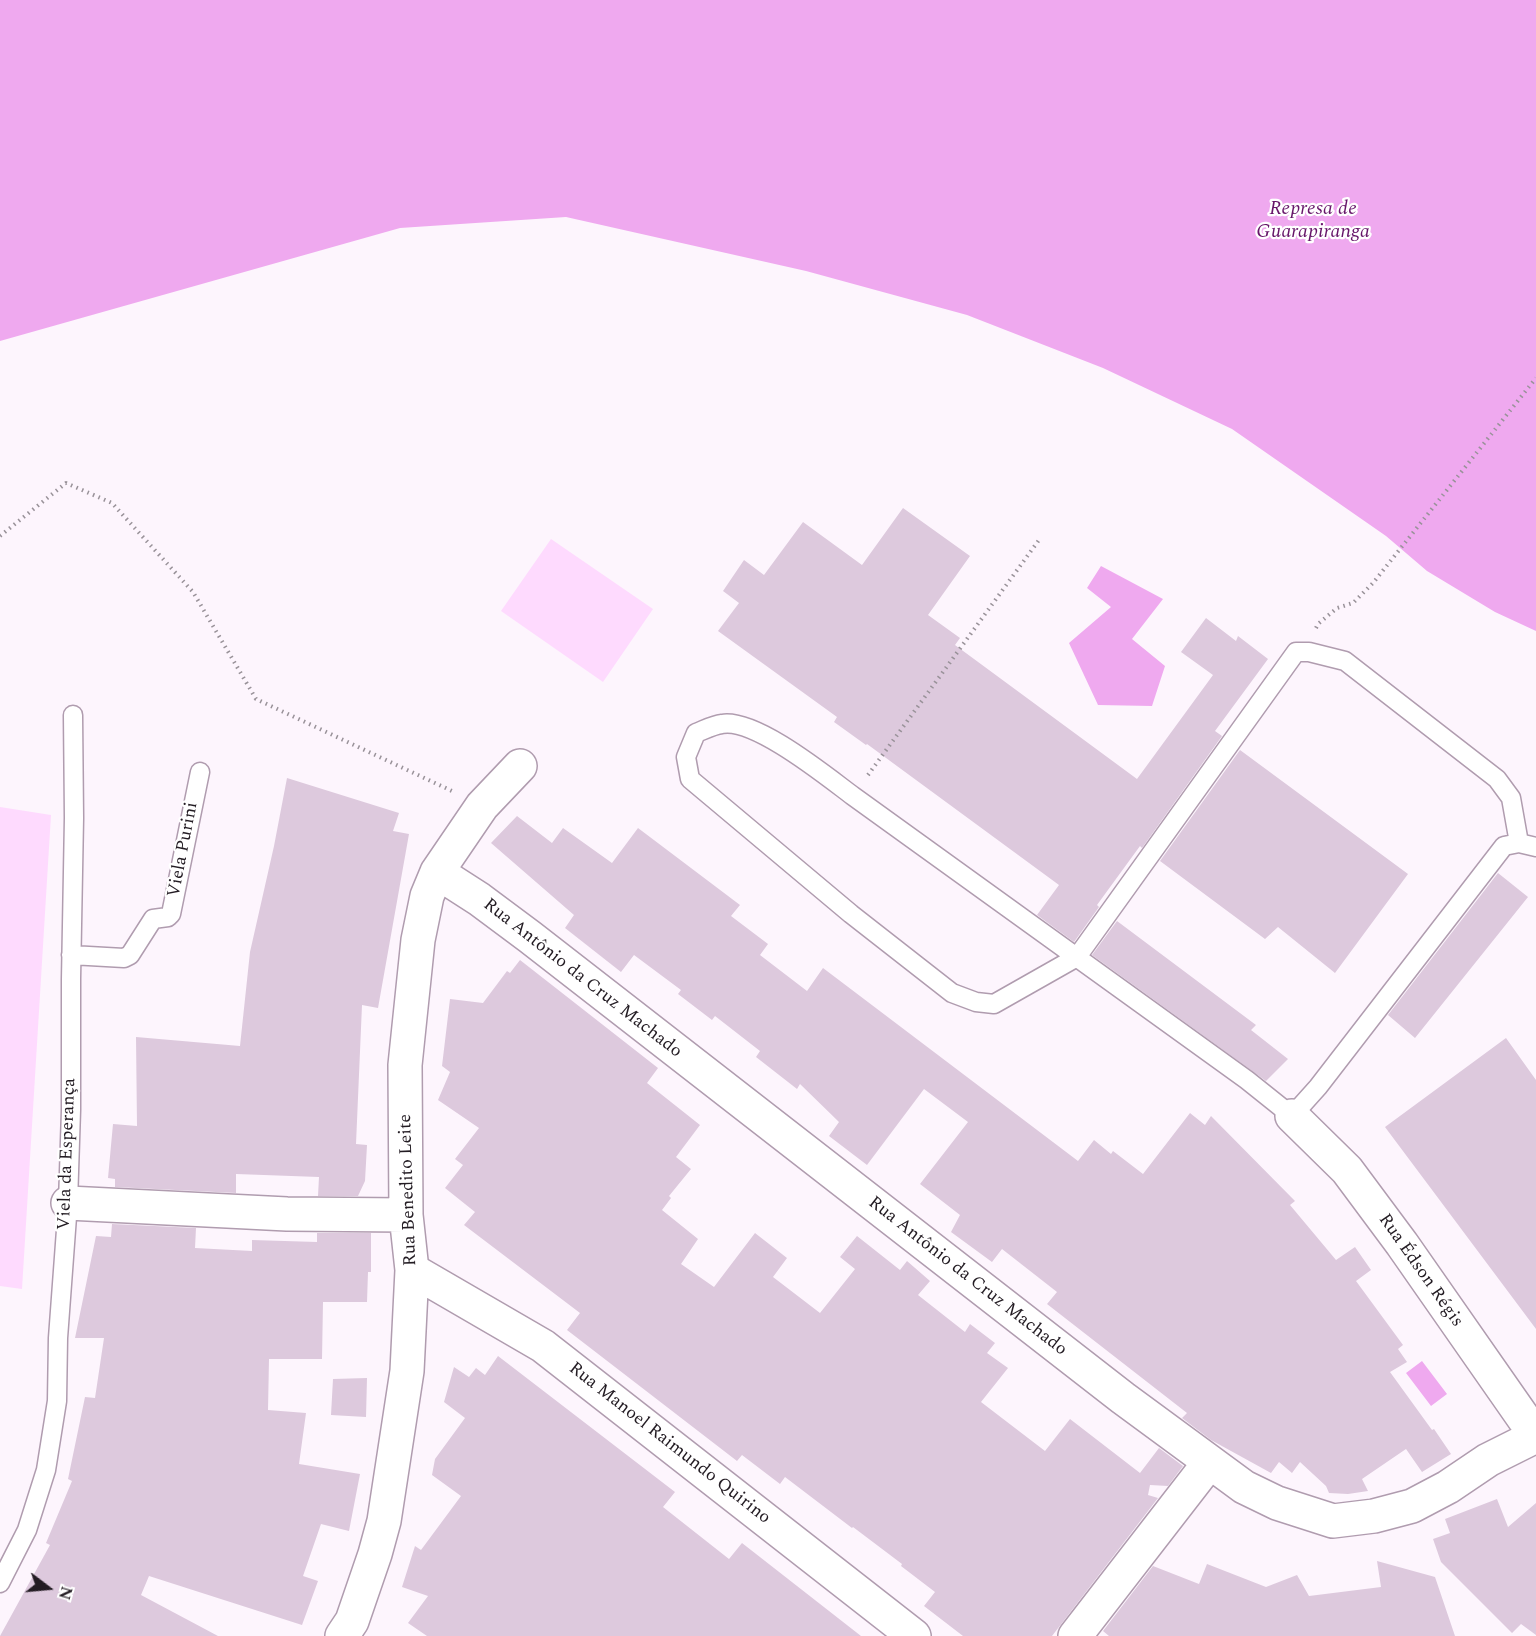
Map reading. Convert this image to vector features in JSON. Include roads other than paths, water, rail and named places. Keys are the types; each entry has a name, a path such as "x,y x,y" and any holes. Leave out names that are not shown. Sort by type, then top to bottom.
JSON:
{"street":[{"name":"Rua Benedito Leite","path":"355,1631 384,1521 407,1371 412,1270 406,1215 405,1065 418,940 427,896 437,872 482,806 520,766"},
{"name":"Rua Antônio da Cruz Machado","path":"437,872 479,899 530,937 1209,1463 1244,1487 1276,1503 1333,1521 1374,1516 1412,1506 1448,1487 1488,1460 1536,1436"},
{"name":"Rua Édson Régis","path":"1292,1116 1347,1170 1402,1244 1536,1436"},
{"path":"68,1203 287,1214 406,1215"},
{"name":"Rua Manoel Raimundo Quirino","path":"412,1270 543,1346 914,1636"},
{"path":"1075,1636 1209,1463"}],"lane":[{"path":"1527,845 1503,846 1317,1087 1292,1116 1247,1080 1077,957 782,745 746,727 723,723 696,733 686,757 690,779 851,914 952,993 976,1002 994,1004 1077,957 1296,652 1309,652 1344,661 1497,779 1511,798 1527,845"},
{"name":"Viela da Esperança","path":"0,1583 27,1530 46,1470 57,1401 58,1338 68,1203 71,1110 73,715"},
{"name":"Viela Purini","path":"71,955 124,958 130,955 153,919 171,914 200,772"}],"water":[{"name":"Represa de Guarapiranga","path":"0,0 1536,0 1536,631 1495,612 1427,571 1386,536 1232,429 1103,368 967,315 806,271 566,217 400,228 0,341"},
{"path":"1101,566 1163,599 1132,639 1165,666 1152,706 1098,705 1069,643 1111,607 1087,588"},
{"path":"1422,1361 1447,1394 1431,1406 1406,1373"}]}
